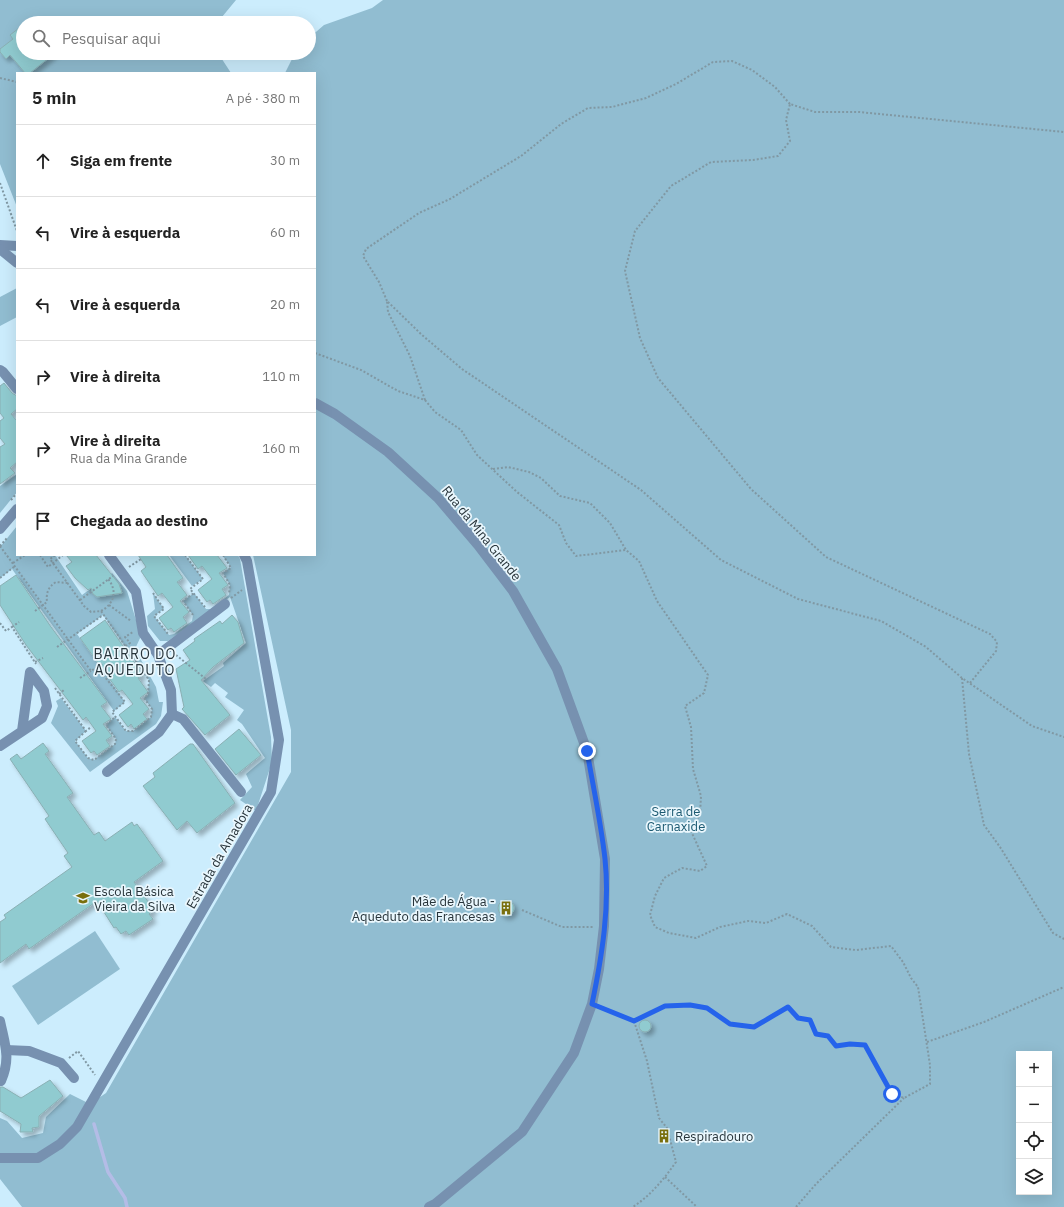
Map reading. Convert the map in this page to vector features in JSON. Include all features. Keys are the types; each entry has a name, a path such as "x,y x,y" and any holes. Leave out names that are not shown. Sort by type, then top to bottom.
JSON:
{"street":[{"path":"0,245 16,246"},
{"path":"0,249 16,262"},
{"path":"0,370 16,388"},
{"name":"Rua da Mina Grande","path":"316,404 335,414 388,452 438,498 478,545 513,591 557,668 587,751 605,859 604,926 599,969 592,1004 574,1053 522,1132 436,1204 429,1207"},
{"path":"0,529 16,510"},
{"path":"107,772 159,732 172,714 171,690 158,655 143,633 136,592 110,556"},
{"name":"Estrada da Amadora","path":"0,1158 38,1158 60,1144 77,1126 271,792 279,740 247,561 244,556"},
{"path":"158,655 225,604"},
{"path":"0,746 42,718 47,706 44,691 30,672 22,731"},
{"path":"172,714 183,719 241,792"},
{"path":"0,1022 6,1050 7,1067 1,1081"},
{"path":"6,1050 29,1051 61,1063 74,1078"}],"path":[{"path":"626,550 576,556 566,542 559,525 517,492 477,455 461,430 435,412 425,400 410,356 388,312 387,301 379,282 363,256 366,248 419,213 450,199 521,156 561,124 588,108 612,107 646,98 676,84 713,62 732,61 752,70 775,87 790,104 814,112 859,112 1064,132"},
{"path":"0,78 16,82"},
{"path":"790,104 786,120 790,141 778,156 753,160 711,162 671,186 635,231 625,271 640,338 658,378 704,435 751,489 826,557 990,634 997,642 996,651 970,683"},
{"path":"0,183 16,228"},
{"path":"387,301 422,335 462,369 641,490 721,560 798,599 880,621 926,647 962,678 1032,726 1064,737"},
{"path":"316,354 361,370 398,391 425,400"},
{"path":"493,469 508,467 529,472 541,478 560,496 590,503 610,523 626,550 639,561 657,601 708,675 704,693 685,706 691,727 693,769 700,796 700,814 690,830 707,866 700,871 682,868 664,878 655,896 650,915 655,927 669,933 696,938 720,927 748,921 766,923 786,914 812,926 831,947 856,950 891,946 903,962 911,978 918,987 930,1065 930,1084 904,1098 816,1184 796,1207"},
{"path":"0,546 91,672"},
{"path":"13,563 24,556"},
{"path":"41,556 48,567 62,556"},
{"path":"54,556 50,559 87,610 101,611 109,606 113,599 114,592 113,585 108,579"},
{"path":"186,556 202,579 190,589 206,609 211,609"},
{"path":"224,556 231,568 223,573 230,585 229,595"},
{"path":"80,600 108,579 141,559"},
{"path":"0,578 15,566"},
{"path":"35,611 47,602 47,593 51,585 56,582 68,583"},
{"path":"225,604 245,587"},
{"path":"153,593 164,609 154,616 169,635 174,634"},
{"path":"192,621 193,615 183,601 194,593"},
{"path":"109,606 134,624"},
{"path":"97,667 125,702 112,712 126,731 133,731 151,717 152,709 144,698 148,695 149,680 101,611"},
{"path":"57,647 103,615"},
{"path":"12,627 19,622"},
{"path":"119,651 130,643 125,637 136,629"},
{"path":"167,648 206,679"},
{"path":"35,662 43,658"},
{"path":"80,678 104,663"},
{"path":"962,678 969,754 984,825 1000,847 1053,933 1064,940"},
{"path":"59,694 65,689"},
{"path":"86,731 74,741 88,758 94,760 115,744 116,739 106,725 115,718"},
{"path":"522,910 562,928 590,928 604,926"},
{"path":"927,1042 984,1022 1064,987"},
{"path":"592,1004 634,1021 665,1006 690,1005 707,1008 730,1024 754,1027 788,1007 798,1018 810,1020 816,1034 828,1036 836,1046 850,1044 865,1045 892,1094 904,1098"},
{"path":"633,1207 643,1201 665,1177 676,1162 667,1128 659,1118 647,1061 634,1021"},
{"path":"78,1051 95,1074"},
{"path":"665,1177 682,1191 697,1207"}],"green space":[{"path":"0,0 236,0 223,16 16,16 16,60 223,60 230,72 16,72 16,204 0,164"},
{"name":"Serra de Carnaxide","path":"383,0 1064,0 1064,1207 22,1207 0,1179 0,1118 7,1121 22,1138 43,1133 46,1117 70,1094 90,1104 106,1093 291,772 291,730 253,556 316,556 316,72 286,72 292,60 316,60 316,32 324,25 372,8"},
{"path":"16,289 16,318 0,326 0,297"},
{"path":"16,475 16,493 0,513 0,486"},
{"path":"16,527 16,556 56,556 82,595 112,573 127,591 141,636 135,649 156,687 159,702 163,702 161,716 156,724 90,772 51,723 58,706 56,701 61,698 86,731 75,741 88,758 94,760 115,744 116,739 106,725 115,717 126,731 133,731 151,717 152,709 144,698 148,695 149,680 103,615 77,634 125,702 114,711 12,569 0,578 0,547"},
{"path":"170,556 186,556 203,579 192,586"},
{"path":"223,556 238,556 240,559 271,737 272,762 256,811 240,800 252,787 246,774 265,758 242,724 237,720 244,710 225,697 228,693 215,683 211,687 203,681 224,666 223,663 246,643 230,597 168,641 160,641 148,626 147,616 155,609 153,593 164,609 154,616 169,635 174,634 192,621 193,615 183,601 194,593 206,609 211,609 229,595 230,585 223,573 231,567"},
{"path":"95,931 120,969 38,1025 12,986"}],"building":[{"path":"16,30 16,60 46,60 31,72 24,72 10,55 6,59 0,52 0,49 13,39 10,35"},
{"path":"4,383 12,393 16,395 16,410 11,414 16,420 16,463 10,468 15,473 0,484 0,447 5,444 0,438 0,421 4,418 0,413 0,386"},
{"path":"67,556 97,556 119,584 122,593 97,597 93,594 91,588 88,590 75,578 66,566 72,562"},
{"path":"139,556 168,556 183,578 177,582 187,595 180,601 189,612 183,617 187,623 174,632 171,628 168,630 159,618 173,607 162,593 158,596 141,571 146,567"},
{"path":"189,556 218,556 227,568 219,573 228,585 222,589 226,595 213,604 210,600 207,602 198,590 212,579 202,566 198,569"},
{"path":"16,575 51,627 107,702 101,706 111,719 103,724 112,736 106,740 110,746 97,755 94,751 91,753 82,741 96,731 86,717 83,720 26,645 0,605 0,586"},
{"path":"232,615 238,622 244,643 213,667 201,680 230,715 205,735 182,709 184,707 176,669 190,660 183,650 195,641 194,639 220,621 222,624"},
{"path":"105,620 143,675 138,678 148,692 140,698 149,709 143,714 147,719 134,729 131,724 128,727 119,715 133,704 122,690 119,692 80,638"},
{"path":"239,729 261,755 236,775 215,749"},
{"path":"43,743 49,751 45,754 73,793 67,797 94,835 99,832 105,841 132,822 134,826 137,824 163,861 134,882 154,910 149,914 153,919 129,935 126,931 121,934 116,927 114,928 97,901 29,949 26,944 0,963 0,922 6,918 4,915 72,867 64,856 68,853 45,819 49,816 10,759 17,754 21,759"},
{"path":"190,744 193,744 235,803 197,833 187,821 177,830 143,786 155,777 153,773"},
{"name":"Mãe de Água - Aqueduto das Francesas","path":"506,900 513,905 514,908 509,915 506,916 499,911 498,908 503,901"},
{"path":"643,1020 647,1020 651,1026 647,1032 643,1032 639,1028 639,1024"},
{"path":"50,1080 63,1096 39,1116 39,1127 32,1128 33,1132 20,1132 21,1124 0,1111 0,1087 3,1087 21,1098"}],"waterway":[{"path":"94,1124 108,1172 125,1198 127,1207"}],"place":[{"name":"Escola Básica Vieira da Silva","path":"83,898"},
{"name":"Mãe de Água - Aqueduto das Francesas","path":"506,908"},
{"name":"Respiradouro","path":"664,1136"}],"district":[{"name":"BAIRRO DO AQUEDUTO","path":"135,662"}],"route":[{"path":"587,751 605,859 606,893 599,969 592,1004 634,1021 654,1013 665,1006 690,1005 707,1008 730,1024 754,1027 788,1007 798,1018 810,1020 816,1034 828,1036 836,1046 850,1044 865,1045 875,1066 892,1094"}]}
